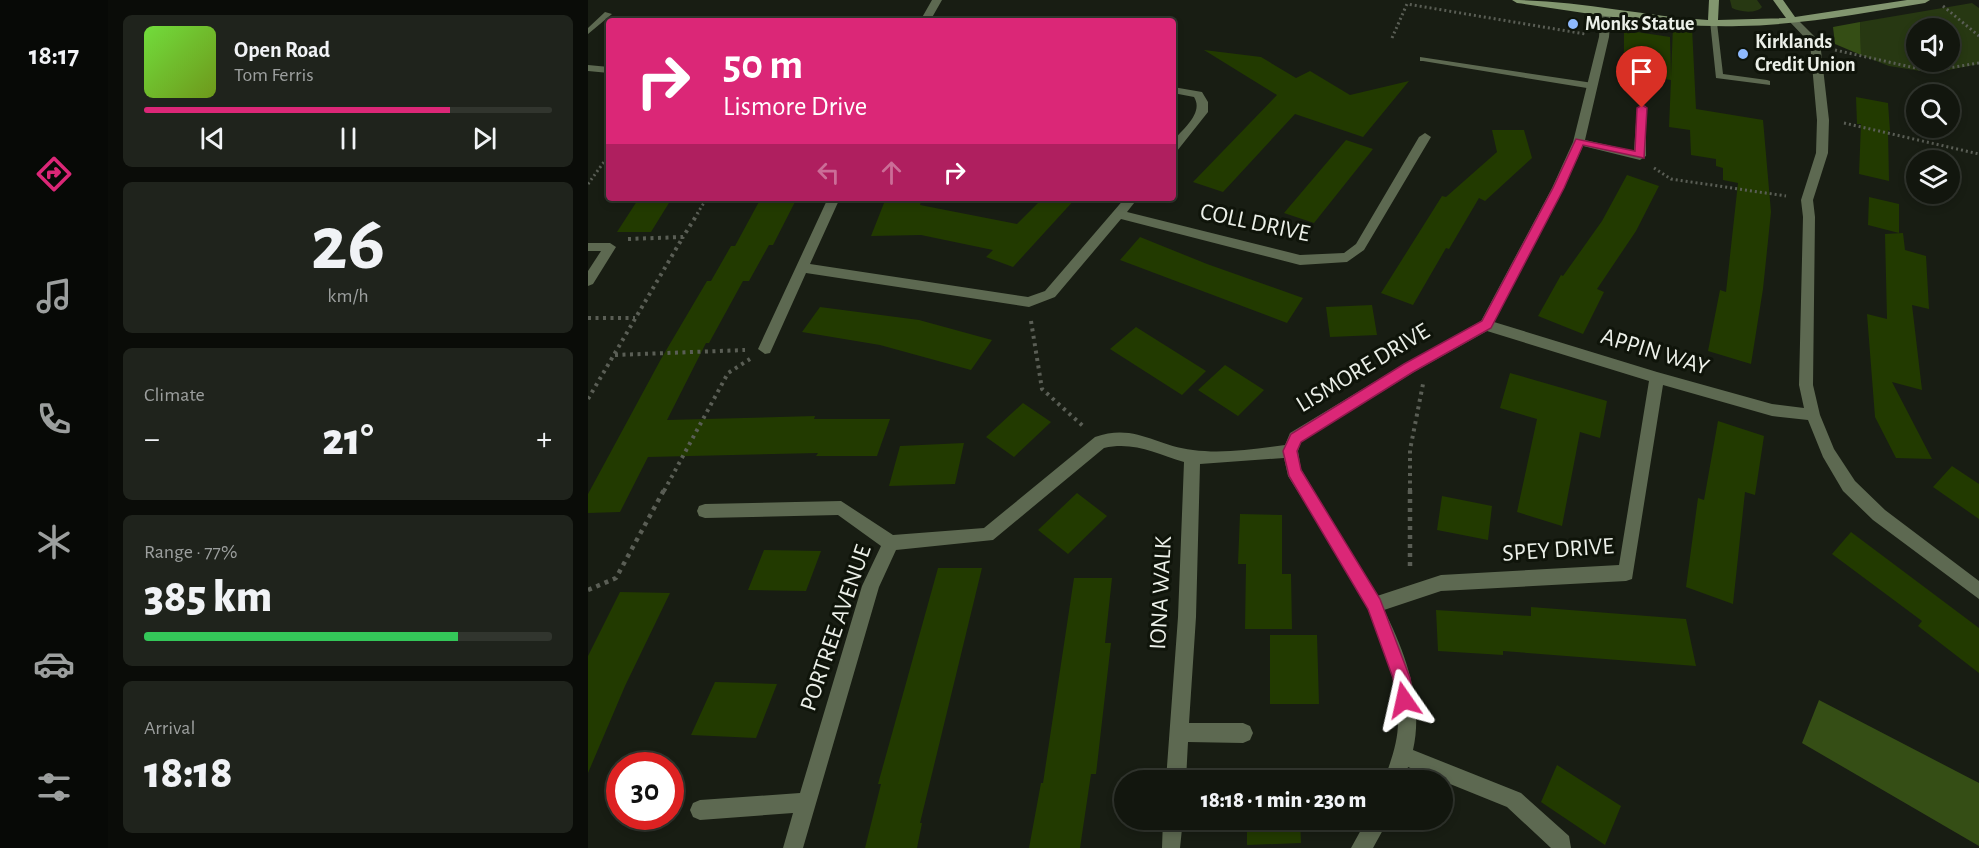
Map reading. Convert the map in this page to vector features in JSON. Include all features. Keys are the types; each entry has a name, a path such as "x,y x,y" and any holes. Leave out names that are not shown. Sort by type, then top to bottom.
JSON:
{"street":[{"path":"927,18 937,0"},
{"path":"1517,0 1654,19 1713,23 1793,20 1925,0"},
{"path":"1713,23 1714,0"},
{"path":"1778,0 1793,20 1815,42 1823,120 1822,153 1807,201 1809,217 1806,385 1812,415 1828,452 1849,486 1879,515 1979,591"},
{"path":"1486,325 1558,188 1579,141 1604,37 1606,12"},
{"path":"588,68 606,70"},
{"path":"1176,90 1198,94 1203,102 1203,112 1176,144"},
{"path":"1579,141 1640,156 1642,108"},
{"name":"COLL DRIVE","path":"1118,214 1300,260 1347,257 1360,247 1425,137"},
{"path":"765,349 833,201"},
{"path":"803,268 1029,302 1050,294 1129,201"},
{"path":"588,247 610,247"},
{"path":"588,281 610,247"},
{"name":"APPIN WAY","path":"1486,325 1657,378 1772,410 1812,415"},
{"name":"LISMORE DRIVE","path":"1397,770 1407,722 1401,678 1374,605 1294,471 1290,451 1295,438 1486,325"},
{"name":"SPEY DRIVE","path":"1374,605 1441,583 1626,573 1657,378"},
{"path":"1100,442 1121,438 1141,440 1167,452 1192,457 1252,456 1290,451"},
{"name":"PORTREE AVENUE","path":"793,848 871,586 891,543 987,535 1100,442"},
{"name":"IONA WALK","path":"1177,770 1187,617 1192,457"},
{"path":"705,511 841,508 891,543"},
{"path":"1179,732 1243,733"},
{"path":"1402,755 1514,800 1562,843 1560,848"},
{"path":"700,810 806,802"},
{"path":"1172,846 1173,830"},
{"path":"1361,848 1372,830"}],"lane":[{"path":"588,32 608,14"},
{"path":"1713,23 1719,76 1767,83"},
{"path":"1424,59 1593,86"}],"path":[{"path":"1935,0 1979,36"},
{"path":"1392,38 1407,4 1604,37"},
{"path":"1864,58 1929,71 1979,63"},
{"path":"1856,125 1979,154"},
{"path":"1640,156 1671,179 1765,193"},
{"path":"588,184 606,159"},
{"path":"588,399 705,201"},
{"path":"610,247 624,239 683,237"},
{"path":"1029,302 1042,389 1100,442"},
{"path":"588,318 636,318"},
{"path":"614,355 765,349"},
{"path":"588,590 616,578 728,373 765,349"},
{"path":"1409,594 1410,450 1429,357"}],"green space":[{"path":"1730,0 1757,0 1762,7 1748,12 1739,11 1732,8"},
{"path":"1972,3 1979,8 1979,64 1960,68 1960,18 1906,18 1906,69 1889,66 1861,55 1860,22"},
{"path":"1860,22 1861,55 1835,44 1833,27"},
{"path":"1819,700 1979,783 1979,846 1802,743"}],"building":[{"path":"1673,26 1692,27 1696,109 1763,120 1771,212 1763,289 1751,364 1708,351 1720,290 1726,292 1738,183 1723,180 1723,168 1716,166 1716,159 1691,155 1690,130 1669,127 1671,80 1624,72 1624,30 1670,37 1671,77"},
{"path":"1204,50 1261,57 1296,78 1310,71 1350,95 1409,81 1363,137 1295,114 1223,192 1193,182 1277,95"},
{"path":"1856,97 1888,103 1889,181 1859,174 1861,124 1857,124"},
{"path":"1492,130 1524,130 1532,158 1485,201 1479,198 1449,249 1446,248 1413,305 1381,293 1442,196 1446,197 1497,152"},
{"path":"1346,140 1373,149 1314,223 1284,213"},
{"path":"1627,175 1659,186 1636,231 1597,289 1604,292 1583,334 1538,316 1561,275 1563,276 1602,221"},
{"path":"1869,197 1899,204 1899,233 1868,225"},
{"path":"637,201 670,201 651,232 617,232"},
{"path":"759,201 795,201 773,245 769,245 749,281 743,281 709,343 706,343 667,420 815,416 814,419 890,419 877,456 816,456 818,453 648,457 620,512 588,513 588,494 661,359 707,281 711,281 731,246 735,246"},
{"path":"885,201 921,201 920,205 1017,224 1040,201 1073,201 1013,267 986,257 993,250 921,235 871,236"},
{"path":"1903,233 1905,250 1926,256 1929,309 1912,305 1922,390 1892,382 1932,459 1896,458 1875,417 1867,314 1887,319 1885,234"},
{"path":"1140,237 1207,264 1303,298 1287,323 1120,260"},
{"path":"1372,305 1377,335 1330,337 1326,307"},
{"path":"820,307 919,320 992,340 971,370 880,345 802,332"},
{"path":"1136,327 1206,371 1182,395 1110,349"},
{"path":"1225,365 1264,390 1238,416 1198,390"},
{"path":"1510,373 1607,401 1600,438 1580,432 1562,526 1517,512 1537,419 1500,408"},
{"path":"1023,403 1051,422 1014,457 986,437"},
{"path":"1718,421 1764,436 1755,495 1745,492 1733,604 1686,587 1698,498 1704,500"},
{"path":"964,443 955,484 889,486 900,446"},
{"path":"1952,466 1979,484 1979,519 1933,487"},
{"path":"1077,493 1107,516 1068,554 1038,530"},
{"path":"1442,496 1492,506 1488,540 1437,530"},
{"path":"1240,514 1282,515 1282,574 1291,574 1292,629 1245,629 1246,564 1238,564"},
{"path":"1851,532 1979,628 1979,673 1918,626 1922,621 1832,554"},
{"path":"764,550 821,551 806,591 748,590"},
{"path":"938,568 982,568 920,823 922,823 917,848 865,848 881,784 878,784"},
{"path":"1074,578 1112,578 1105,643 1111,643 1096,774 1091,774 1080,848 1029,848 1041,783 1043,783"},
{"path":"620,592 670,593 625,686 588,773 588,656"},
{"path":"1531,607 1686,619 1696,666 1503,651 1503,655 1438,651 1436,610 1531,616"},
{"path":"1270,635 1317,635 1319,704 1270,704"},
{"path":"715,682 777,684 756,738 691,735"},
{"path":"1557,765 1621,806 1605,845 1541,802"},
{"path":"1247,830 1300,830 1301,843 1247,845"}],"place":[{"name":"Monks Statue","path":"1573,24"},
{"name":"Kirklands Credit Union","path":"1743,54"}],"route":[{"path":"1404,700 1401,678 1374,605 1294,471 1290,451 1295,438 1408,368 1486,325 1558,188 1579,141 1640,156 1642,108"}]}
